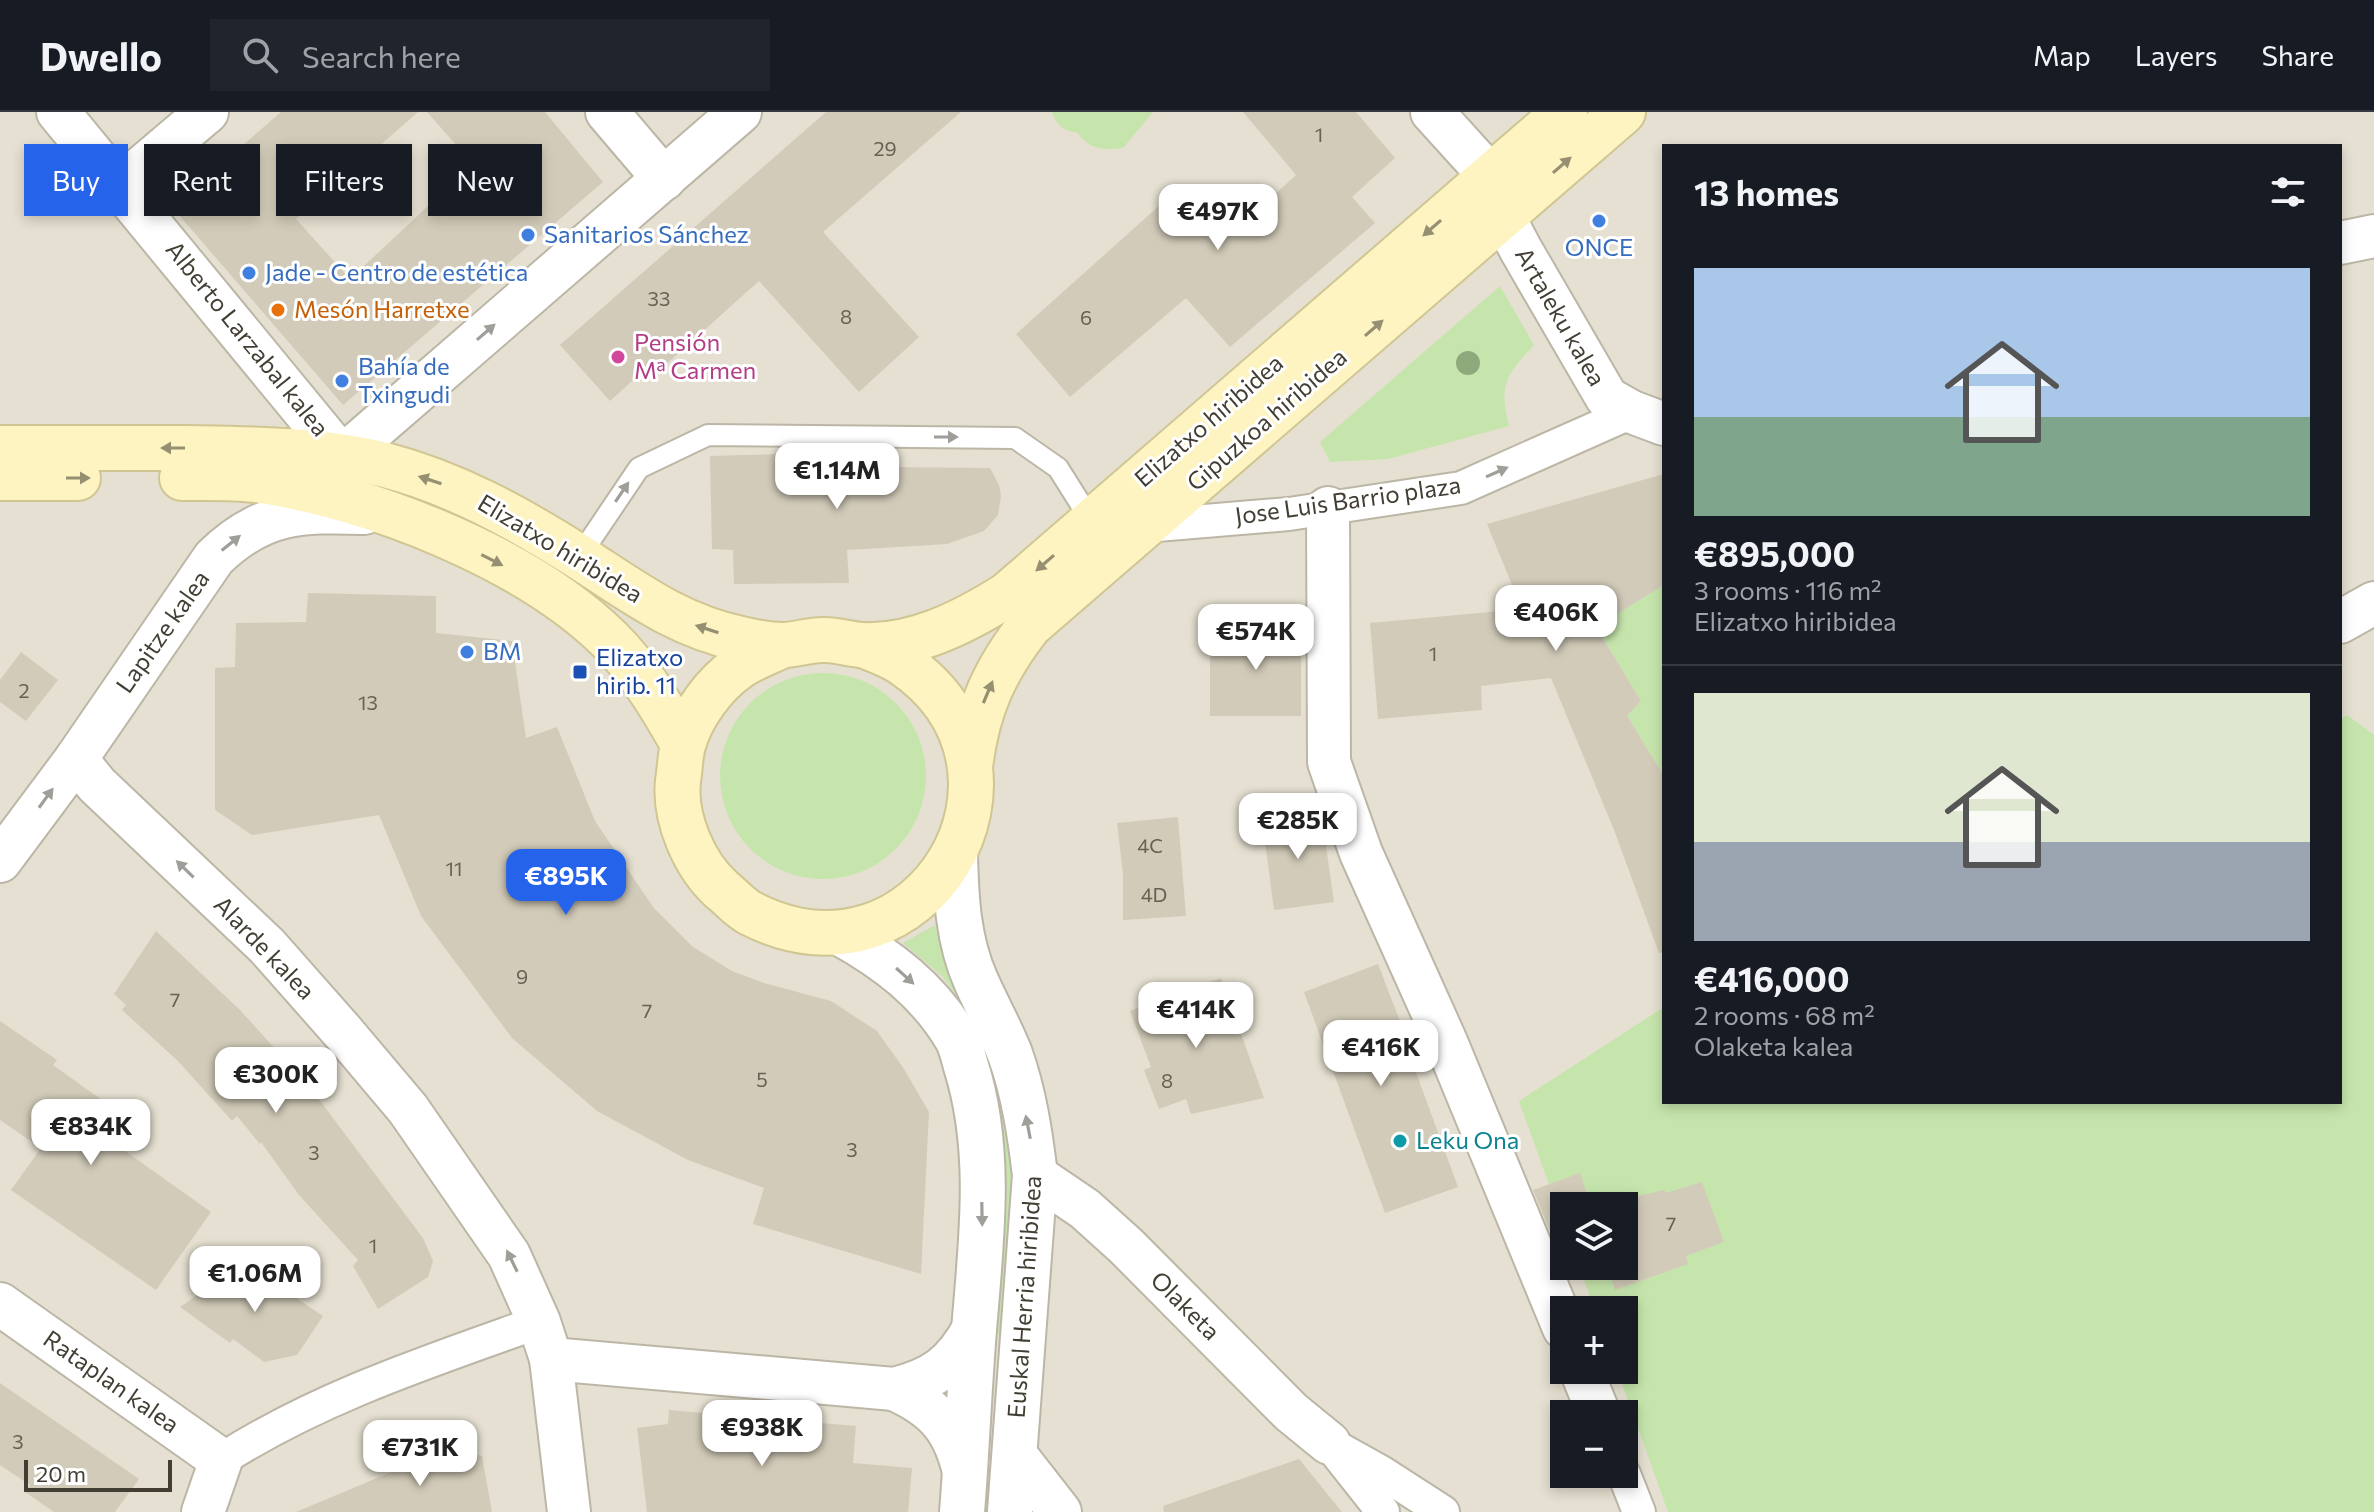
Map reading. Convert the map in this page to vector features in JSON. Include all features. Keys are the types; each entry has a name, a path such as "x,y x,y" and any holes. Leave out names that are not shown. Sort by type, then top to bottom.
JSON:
{"main road":[{"name":"Gipuzkoa hiribidea","path":"970,767 980,711 991,684 1008,653 1030,625 1145,526 1497,196 1565,112"},
{"name":"Gipuzkoa hiribidea","path":"1497,196 1623,112"},
{"name":"Elizatxo hiribidea","path":"0,448 257,449 342,457 385,465 466,493 538,531 664,612 702,628 742,639 783,645 823,640 863,645 902,641 975,615 1007,595 1092,522 1497,196"},
{"name":"Elizatxo hiribidea","path":"0,478 254,480 324,494 392,515 457,542 520,575 579,614 631,663 683,744"},
{"name":"Elizatxo hiribidea","path":"783,645 739,667 705,700 683,744 677,791 687,839 711,880 748,912 792,930 840,933 887,921 927,893 955,854 970,812 970,767 958,725 934,689 900,661 863,645"}],"street":[{"name":"Alberto Larzabal kalea","path":"58,112 86,144"},
{"path":"128,179 207,112"},
{"path":"607,112 664,179"},
{"path":"342,457 740,112"},
{"name":"Artaleku kalea","path":"1432,112 1497,196 1555,311 1607,398 1648,418"},
{"name":"Alberto Larzabal kalea","path":"128,194 342,457"},
{"path":"2342,243 2374,236"},
{"name":"Jose Luis Barrio plaza","path":"1145,526 1328,508 1461,488 1648,418"},
{"path":"1328,508 1329,762 1361,853 1446,1042 1551,1296"},
{"name":"Lapitze kalea","path":"0,861 76,759 214,558 231,542 279,517 315,511 392,515"},
{"path":"2342,621 2374,603"},
{"name":"Alarde kalea","path":"76,759 97,785 267,946 408,1109 509,1255 545,1340 569,1512"},
{"name":"Euskal Herria hiribidea","path":"955,854 956,896 962,938 975,979 1010,1055 1030,1134 1035,1175 1010,1512"},
{"name":"Euskal Herria hiribidea","path":"840,933 875,952 907,977 934,1006 957,1039 972,1086 981,1134 982,1246 963,1494"},
{"name":"Olaketa","path":"1035,1175 1095,1218 1291,1412 1329,1443"},
{"name":"Rataplan kalea","path":"0,1304 221,1460"},
{"path":"894,1389 928,1378 943,1369 962,1350 974,1328"},
{"path":"203,1512 221,1460 255,1438 373,1381 545,1340 894,1389 912,1397 942,1421 953,1437 963,1494"},
{"path":"1329,1443 1383,1512"},
{"path":"1329,1443 1443,1512"},
{"path":"1014,1453 1060,1512"},
{"path":"1630,1488 1639,1512"}],"lane":[{"path":"579,557 639,468 708,435 1015,438 1058,468 1092,522"}],"shaded area":[{"path":"0,112 2374,112 2374,1512 0,1512"}],"green space":[{"path":"1052,112 1153,112 1123,148 1110,149 1092,146 1078,133 1065,129 1058,124"},
{"path":"1500,286 1534,345 1516,365 1507,381 1505,400 1509,426 1388,459 1330,462 1320,442"},
{"path":"1662,586 1662,773 1627,716 1641,701 1596,627"},
{"path":"823,673 863,681 896,703 918,736 926,776 918,816 896,849 863,871 823,879 783,871 750,849 728,816 720,776 728,736 750,703 783,681"},
{"path":"2347,715 2374,735 2374,1512 1668,1512 1638,1428 1638,1400 1628,1400 1622,1384 1638,1384 1638,1296 1590,1296 1584,1280 1638,1280 1638,1192 1552,1192 1519,1101 1662,1008 1662,1104 2342,1104 2342,719"},
{"path":"935,925 965,1007 942,976 903,943"},
{"path":"989,1051 1007,1123 1014,1197 1011,1347 993,1329 984,1056"}],"building":[{"path":"281,112 418,112 382,144 276,144 276,216 299,216 296,219 350,279 428,206 428,216 542,216 542,144 455,144 427,112 545,112 603,182 343,405 180,216 260,216 260,144 244,144"},
{"path":"826,112 961,112 823,232 919,337 859,392 759,281 662,368 654,361 610,401 560,345"},
{"path":"1243,112 1356,112 1395,158 1352,197 1375,223 1230,347 1186,298 1070,397 1016,334 1170,196 1217,247 1296,175"},
{"path":"883,451 885,467 990,468 1001,496 998,515 984,531 947,544 847,550 849,583 734,584 733,550 712,549 710,456"},
{"path":"1662,475 1662,586 1596,627 1641,701 1627,716 1662,773 1662,952 1659,953 1614,830 1551,678 1481,686 1482,710 1378,719 1370,623 1522,609 1487,524"},
{"path":"308,593 436,596 436,633 512,641 526,738 557,727 595,821 653,907 693,947 732,971 831,1001 877,1031 929,1112 921,1274 753,1224 764,1188 688,1160 597,1111 512,1038 421,916 379,815 252,835 215,810 215,668 235,667 236,623 306,622"},
{"path":"1210,629 1301,629 1301,716 1210,716"},
{"path":"21,652 58,680 26,721 0,702 0,680"},
{"path":"1321,811 1334,902 1274,910 1262,819"},
{"path":"1178,817 1186,916 1123,920 1123,874 1117,823"},
{"path":"156,931 240,1010 309,1086 423,1238 433,1261 428,1277 378,1309 353,1266 358,1260 299,1195 261,1142 237,1116 232,1121 178,1061 122,1010 126,1005 114,994"},
{"path":"1378,964 1458,1187 1385,1213 1304,992"},
{"path":"1221,978 1264,1098 1191,1114 1186,1099 1159,1109 1144,1070 1151,1067 1130,1011"},
{"path":"0,1021 57,1060 53,1065 134,1123 118,1146 211,1212 156,1290 11,1190 41,1148 0,1120"},
{"path":"1580,1173 1586,1192 1550,1192 1550,1231 1533,1190"},
{"path":"1702,1182 1724,1242 1686,1256 1688,1264 1615,1290 1612,1280 1638,1280 1638,1196 1664,1190 1666,1193"},
{"path":"244,1263 323,1316 297,1355 264,1362 233,1339 230,1343 180,1307"},
{"path":"0,1383 139,1479 115,1512 54,1512 25,1492 30,1485 0,1465"},
{"path":"669,1410 856,1426 853,1463 912,1468 908,1512 647,1512 637,1428 668,1424"},
{"path":"451,1447 482,1456 492,1512 296,1512"},
{"path":"1299,1459 1342,1512 1164,1512 1163,1506"}],"place":[{"name":"ONCE","path":"1599,221"},
{"name":"Sanitarios Sánchez","path":"528,235"},
{"name":"Jade - Centro de estética","path":"249,273"},
{"name":"Mesón Harretxe","path":"278,310"},
{"name":"Pensión Mª Carmen","path":"618,357"},
{"name":"Bahía de Txingudi","path":"342,381"},
{"name":"BM","path":"467,652"},
{"name":"Elizatxo hirib. 11","path":"580,672"},
{"name":"Leku Ona","path":"1400,1141"}]}
